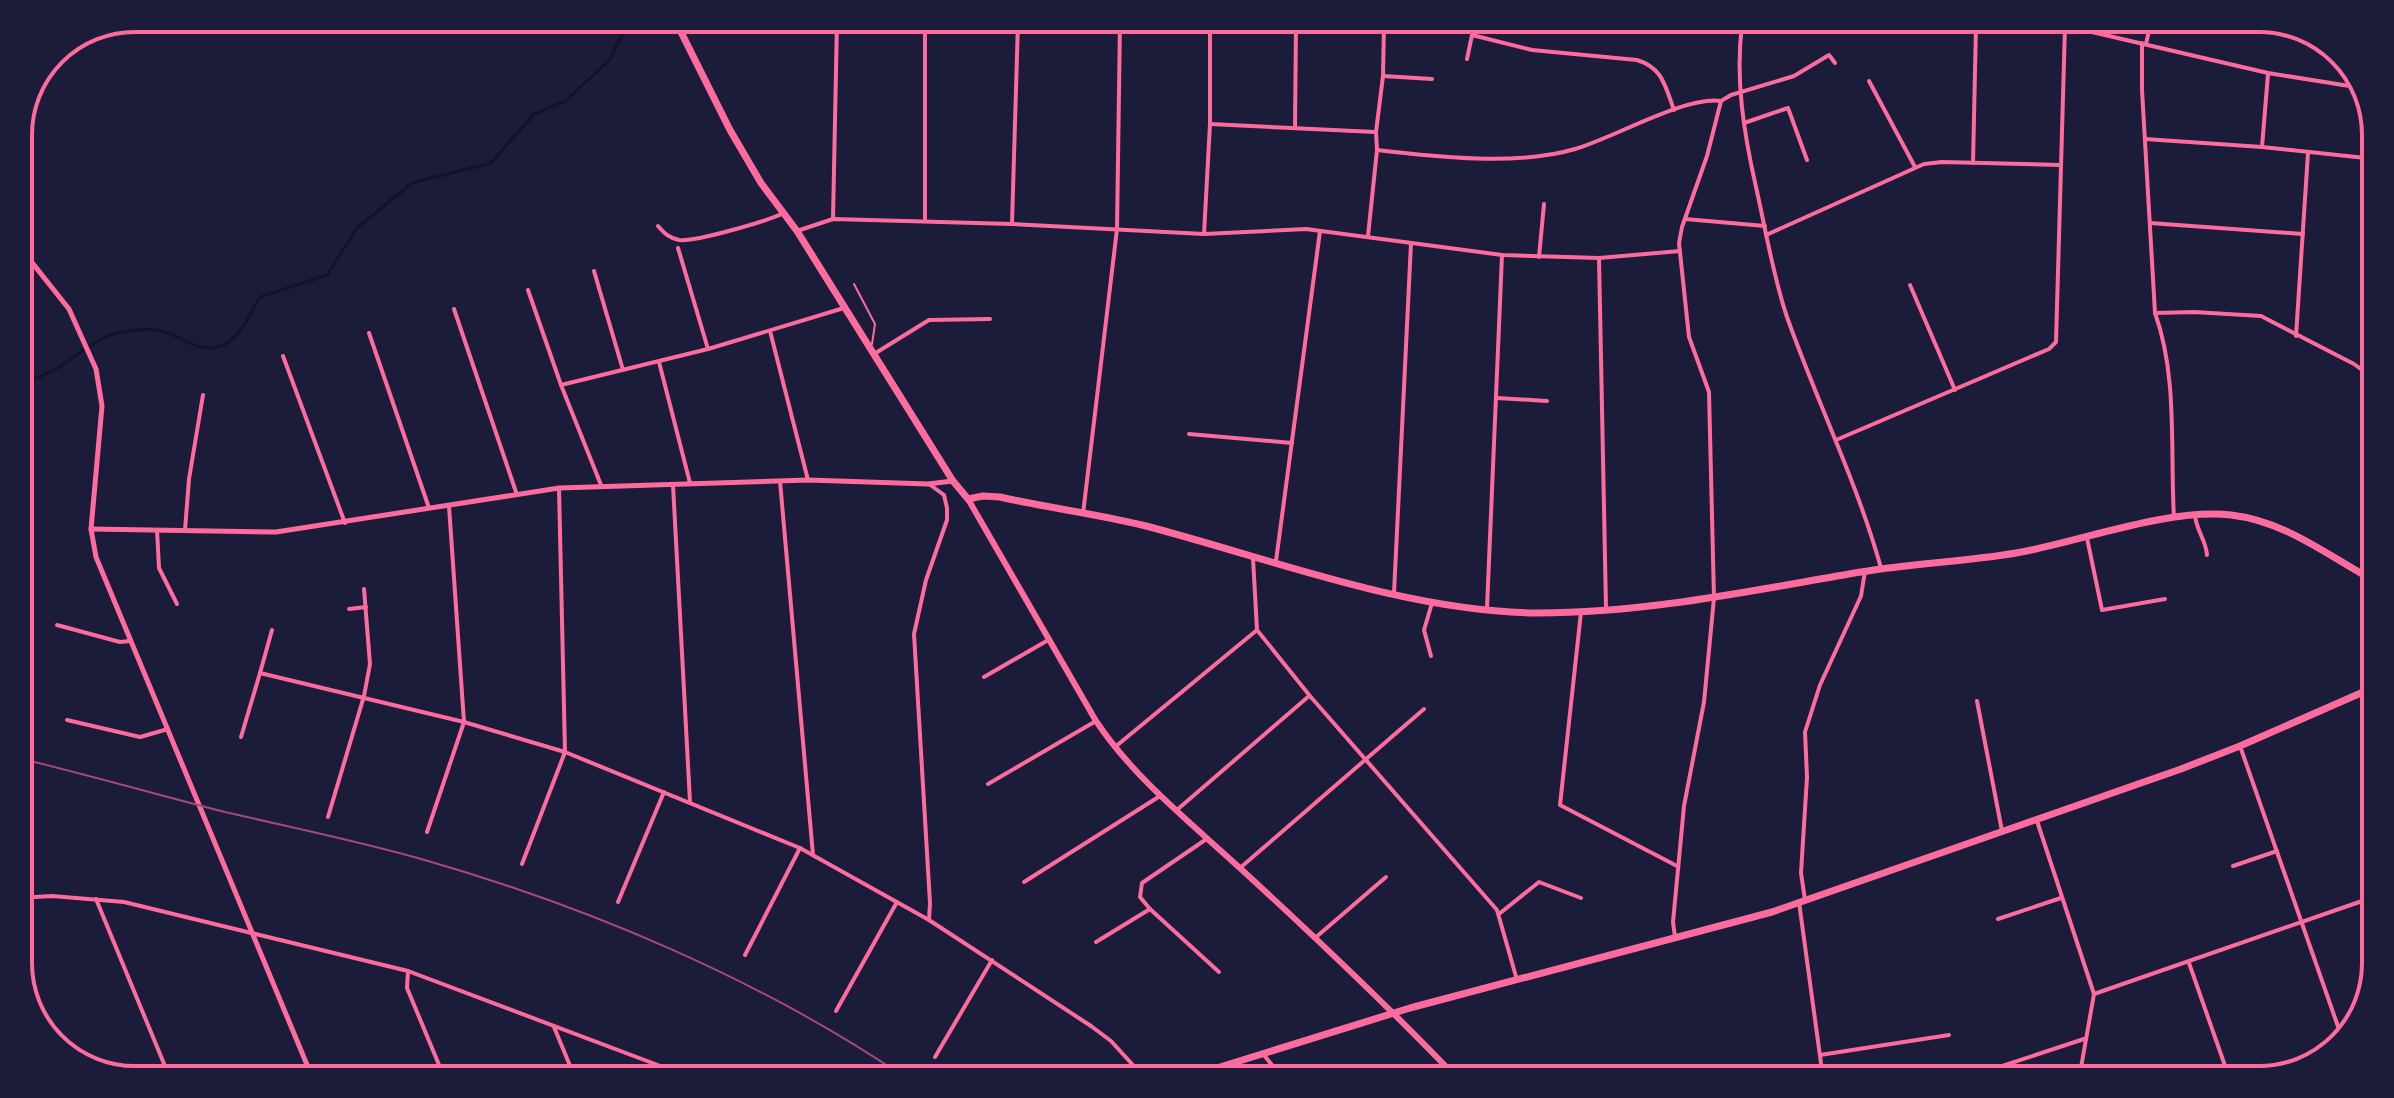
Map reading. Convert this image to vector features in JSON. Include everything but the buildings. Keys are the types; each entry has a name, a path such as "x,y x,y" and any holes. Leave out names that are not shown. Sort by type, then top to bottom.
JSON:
{"main road":[{"path":"681,32 743,152 797,231 953,481 968,499 1096,721 1115,747 1445,1066"},
{"path":"968,499 1000,497 1144,526 1253,558 1432,603 1487,611 1606,611 1714,598 1865,571 2013,554 2195,515 2230,515 2270,524 2305,539 2362,574"},
{"path":"1224,1066 1393,1013 1772,912 2240,746 2362,693"}],"street":[{"path":"833,219 837,32"},
{"path":"925,32 925,221"},
{"path":"1012,224 1018,32"},
{"path":"1083,514 1117,229 1120,32"},
{"path":"1204,234 1210,124 1210,32"},
{"path":"1295,128 1296,32"},
{"path":"1368,236 1383,76 1384,32"},
{"path":"1741,32 1739,46 1744,123 1766,235 1786,314 1866,519 1882,569"},
{"path":"1973,163 1976,32"},
{"path":"1836,440 2049,349 2056,342 2060,165 2069,32"},
{"path":"2094,32 2268,73 2349,86"},
{"path":"2148,32 2144,44 2145,139 2155,313 2169,382 2174,518"},
{"path":"1467,59 1472,35 1532,50 1637,60 1652,65 1659,73 1674,110"},
{"path":"1377,150 1477,158 1572,150 1674,110 1705,101 1721,101 1794,76 1829,55 1835,63"},
{"path":"2262,147 2268,73"},
{"path":"1383,76 1432,79"},
{"path":"1869,81 1915,167"},
{"path":"1675,939 1673,922 1684,806 1704,702 1714,598 1709,392 1689,337 1680,236 1707,156 1721,101"},
{"path":"1744,123 1788,108 1807,160"},
{"path":"1210,124 1376,132"},
{"path":"2145,139 2362,158"},
{"path":"2296,336 2308,153"},
{"path":"1766,235 1915,167 1942,162 2060,165"},
{"path":"1539,257 1544,204"},
{"path":"658,226 668,236 685,240 768,221 784,213"},
{"path":"797,231 833,219 1204,234 1306,229 1502,255 1599,258 1680,251"},
{"path":"1685,219 1765,226"},
{"path":"2150,223 2304,234"},
{"path":"1276,562 1320,231"},
{"path":"1394,593 1411,243"},
{"path":"678,248 708,349"},
{"path":"1487,611 1502,255"},
{"path":"1599,258 1606,611"},
{"path":"32,262 58,293 85,341 96,369 102,406 91,529 96,557 307,1066"},
{"path":"594,271 623,370"},
{"path":"1910,285 1955,390"},
{"path":"528,290 561,385 601,485"},
{"path":"561,385 708,349 844,308"},
{"path":"454,309 517,495"},
{"path":"2155,313 2261,316 2362,370"},
{"path":"872,351 929,320 990,319"},
{"path":"770,331 808,480"},
{"path":"369,333 429,509"},
{"path":"283,356 345,523"},
{"path":"659,362 690,483"},
{"path":"185,530 189,479 203,395"},
{"path":"1497,398 1547,401"},
{"path":"1189,434 1292,443"},
{"path":"91,529 276,532 559,488 601,485 808,480 928,484 953,481"},
{"path":"780,481 813,855"},
{"path":"673,483 690,802"},
{"path":"928,484 944,495 947,508 947,520 926,580 914,634 929,920"},
{"path":"522,864 565,752 559,488"},
{"path":"427,832 464,722 449,506"},
{"path":"2195,515 2207,555"},
{"path":"157,530 159,568 177,604"},
{"path":"2087,538 2102,610 2165,599"},
{"path":"1253,558 1257,630 1310,696 1499,914 1517,980"},
{"path":"1821,1066 1802,901 1807,777 1805,732 1820,685 1861,596 1865,571"},
{"path":"328,817 364,696 370,664 364,589"},
{"path":"1431,656 1424,630 1432,603"},
{"path":"349,609 366,607"},
{"path":"1581,612 1560,805 1678,867"},
{"path":"57,625 120,642 130,641"},
{"path":"241,737 272,630"},
{"path":"1115,747 1257,630"},
{"path":"984,677 1050,639"},
{"path":"260,673 364,696 565,752 800,848 929,920 992,960 1091,1026 1111,1041 1134,1066"},
{"path":"1178,809 1310,696"},
{"path":"1977,701 2002,831"},
{"path":"1240,868 1424,709"},
{"path":"67,720 140,737 168,729"},
{"path":"988,784 1096,721"},
{"path":"2240,746 2339,1029"},
{"path":"618,902 664,792"},
{"path":"1024,882 1161,794"},
{"path":"2036,819 2094,994 2081,1066"},
{"path":"1208,838 1142,883 1140,897 1219,972"},
{"path":"745,955 800,848"},
{"path":"2233,866 2277,851"},
{"path":"1315,938 1386,877"},
{"path":"1499,914 1539,882 1581,898"},
{"path":"32,897 124,902 408,971 661,1066"},
{"path":"1998,919 2061,898"},
{"path":"96,899 165,1066"},
{"path":"2094,994 2362,901"},
{"path":"836,1011 897,902"},
{"path":"1096,942 1150,909"},
{"path":"935,1057 992,960"},
{"path":"2189,963 2225,1066"},
{"path":"408,971 407,988 440,1066"},
{"path":"554,1025 570,1066"},
{"path":"1820,1055 1949,1035"},
{"path":"2002,1066 2084,1039"},
{"path":"1263,1054 1273,1066"}],"lane":[{"path":"854,284 875,324 872,351"}],"waterway":[{"path":"32,379 55,370 99,340 124,332 160,330 204,348 226,344 243,326 260,297 327,275 357,228 412,183 491,163 534,114 566,101 610,59 624,32"}],"tram line":[{"path":"32,762 402,854 551,901 612,924 732,978 790,1008 887,1066"}]}
